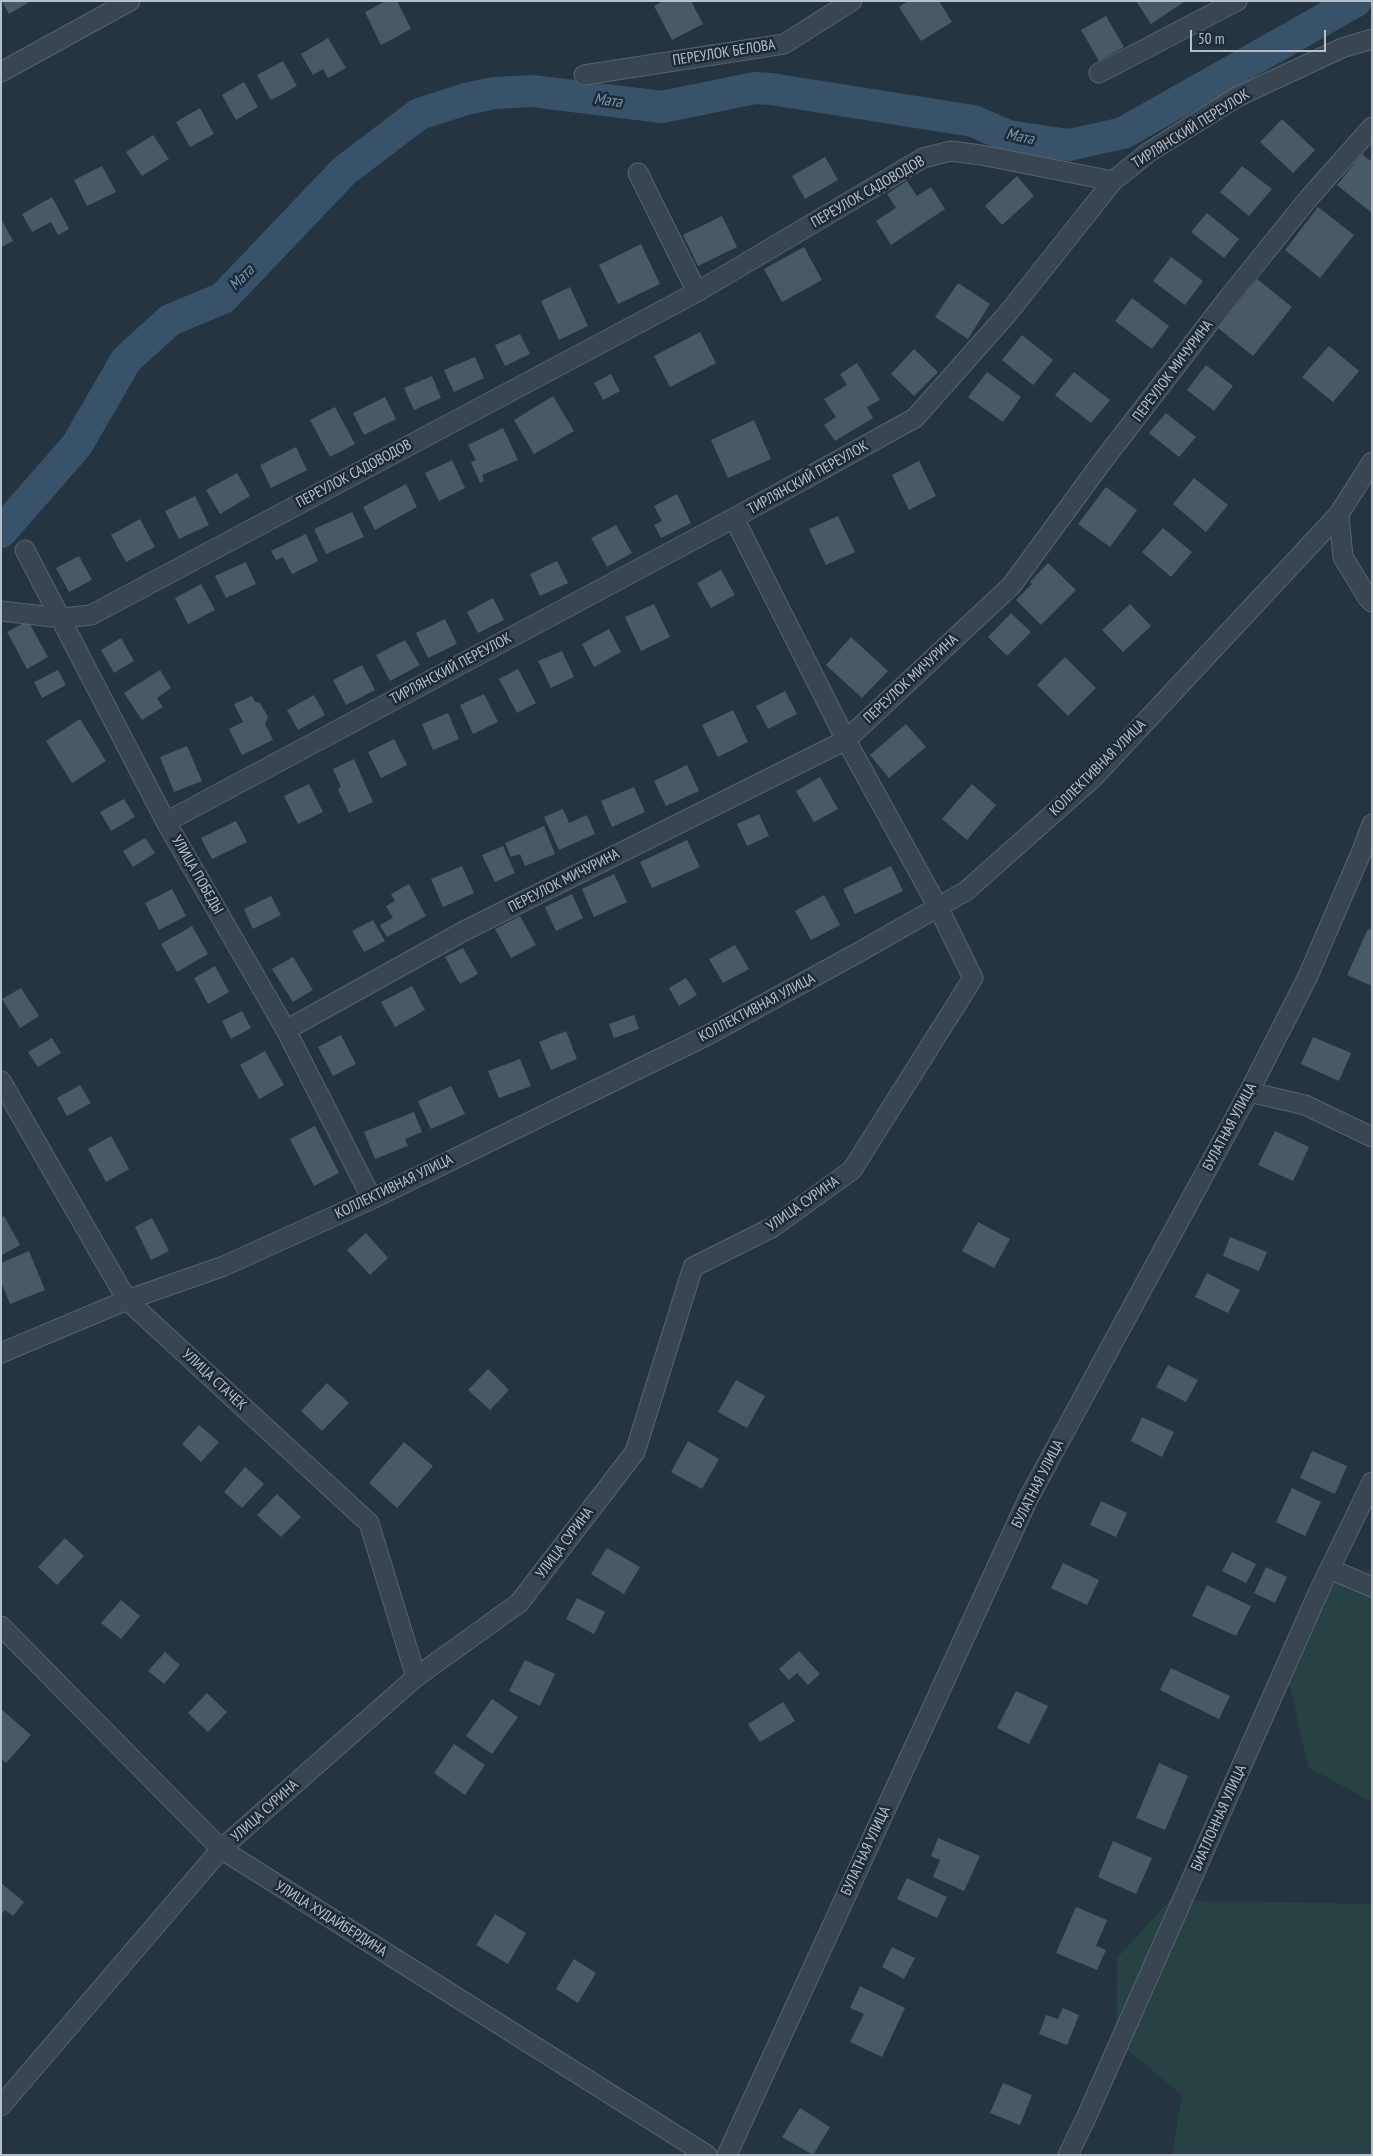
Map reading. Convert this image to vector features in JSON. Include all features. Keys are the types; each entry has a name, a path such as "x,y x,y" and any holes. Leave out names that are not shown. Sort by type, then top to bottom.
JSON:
{"street":[{"path":"1,72 130,1"},
{"name":"ПЕРЕУЛОК БЕЛОВА","path":"584,75 784,44 852,1"},
{"path":"1099,73 1237,1"},
{"name":"ТИРЛЯНСКИЙ ПЕРЕУЛОК","path":"166,822 734,518 915,418 1008,313 1113,181 1148,152 1236,97 1342,48 1372,39"},
{"name":"ПЕРЕУЛОК МИЧУРИНА","path":"286,1030 464,931 846,740 1011,586 1102,462 1229,297 1308,199 1372,127"},
{"name":"ПЕРЕУЛОК САДОВОДОВ","path":"1,611 61,618 92,615 697,292 923,158 951,151 1113,181"},
{"path":"638,173 697,292"},
{"name":"КОЛЛЕКТИВНАЯ УЛИЦА","path":"1,1353 127,1300 224,1266 372,1199 706,1036 966,891 1092,779 1339,514 1372,462"},
{"path":"1339,514 1343,558 1372,602"},
{"path":"734,518 846,740 938,907"},
{"name":"УЛИЦА ПОБЕДЫ","path":"25,550 166,822 286,1030 372,1199"},
{"name":"БУЛАТНАЯ УЛИЦА","path":"727,2155 1028,1499 1249,1092 1308,976 1361,854 1372,824"},
{"name":"УЛИЦА СУРИНА","path":"1,2106 221,1850 416,1677 519,1603 635,1452 693,1267 773,1227 852,1170 973,978 938,907"},
{"name":"УЛИЦА СТАЧЕК","path":"1,1081 127,1300 369,1523 416,1677"},
{"path":"1249,1092 1305,1105 1372,1137"},
{"name":"БИАТЛОННАЯ УЛИЦА","path":"1068,2155 1330,1569 1372,1482"},
{"path":"1330,1569 1372,1587"},
{"name":"УЛИЦА ХУДАЙБЕРДИНА","path":"1,1626 221,1850 707,2155"}],"green space":[{"path":"1372,1568 1372,1802 1308,1767 1282,1651 1318,1593"},
{"path":"1170,1900 1372,1904 1372,2155 1172,2155 1182,2095 1116,2040 1117,1958"}],"building":[{"path":"2,1 31,1 9,14"},
{"path":"386,1 397,1 411,29 381,45 365,12"},
{"path":"663,1 691,1 703,24 672,40 654,6"},
{"path":"908,1 939,1 952,22 921,41 899,7"},
{"path":"1136,1 1185,1 1151,24"},
{"path":"1106,16 1124,47 1099,61 1081,30"},
{"path":"328,38 346,68 328,78 323,69 313,75 301,54"},
{"path":"283,61 297,86 271,100 257,75"},
{"path":"244,82 258,107 236,120 222,95"},
{"path":"200,108 214,134 190,147 176,122"},
{"path":"1282,119 1315,150 1293,173 1260,142"},
{"path":"153,135 169,159 142,176 126,152"},
{"path":"1362,154 1372,162 1372,213 1337,185"},
{"path":"825,157 838,180 805,199 792,176"},
{"path":"102,166 116,192 87,206 74,180"},
{"path":"1242,166 1272,189 1249,216 1220,192"},
{"path":"1017,176 1034,196 1002,225 985,206"},
{"path":"907,181 917,196 931,187 945,209 891,245 876,221 896,208 887,194"},
{"path":"52,197 69,229 58,235 51,222 32,232 22,214"},
{"path":"1318,207 1354,235 1320,278 1285,250"},
{"path":"1207,213 1239,239 1224,258 1191,232"},
{"path":"722,216 737,247 698,266 683,235"},
{"path":"1,219 13,241 1,247"},
{"path":"641,244 660,284 618,304 599,265"},
{"path":"804,247 822,280 782,302 764,269"},
{"path":"1171,257 1203,281 1185,305 1153,281"},
{"path":"1257,279 1292,307 1253,356 1218,328"},
{"path":"958,283 990,304 968,339 935,317"},
{"path":"570,287 588,326 559,340 541,301"},
{"path":"1132,298 1169,326 1152,349 1115,321"},
{"path":"700,332 716,363 670,387 654,356"},
{"path":"520,334 530,354 505,366 495,345"},
{"path":"1022,335 1053,360 1033,385 1002,360"},
{"path":"1329,346 1359,371 1333,402 1302,377"},
{"path":"914,349 938,372 914,396 891,374"},
{"path":"475,357 484,378 454,392 444,370"},
{"path":"857,363 880,400 867,407 873,418 835,441 824,425 836,417 824,399 847,385 840,374"},
{"path":"1206,365 1233,386 1214,411 1187,390"},
{"path":"987,372 1021,397 1003,422 968,397"},
{"path":"1074,372 1110,400 1091,423 1055,395"},
{"path":"611,374 620,391 603,400 594,383"},
{"path":"432,376 441,398 414,410 404,388"},
{"path":"553,396 574,431 534,454 514,420"},
{"path":"385,397 396,419 364,435 353,413"},
{"path":"335,407 355,444 330,457 310,420"},
{"path":"1166,413 1196,437 1179,457 1149,433"},
{"path":"754,420 771,459 728,478 711,440"},
{"path":"503,428 518,460 482,475 484,481 480,483 471,462 476,460 468,445"},
{"path":"296,447 307,470 271,488 260,465"},
{"path":"452,460 465,488 439,501 425,473"},
{"path":"919,461 936,496 909,510 892,475"},
{"path":"237,473 250,496 220,514 206,490"},
{"path":"1194,478 1228,505 1206,532 1173,504"},
{"path":"406,484 417,507 375,530 363,507"},
{"path":"1106,487 1137,510 1110,547 1078,524"},
{"path":"677,494 691,523 661,538 654,525 662,521 654,506"},
{"path":"195,496 209,525 179,539 165,511"},
{"path":"352,512 364,537 326,554 314,529"},
{"path":"838,516 855,552 826,565 809,529"},
{"path":"140,519 155,547 126,562 111,535"},
{"path":"616,525 632,553 607,567 591,538"},
{"path":"1163,528 1192,552 1171,577 1142,552"},
{"path":"306,534 318,561 292,574 283,557 276,560 271,551"},
{"path":"79,556 92,580 69,592 56,568"},
{"path":"557,561 568,583 540,596 530,574"},
{"path":"246,562 256,584 226,598 215,576"},
{"path":"1048,563 1076,590 1041,625 1016,600 1032,584 1030,582"},
{"path":"721,570 735,595 711,608 697,583"},
{"path":"201,584 215,610 188,624 175,598"},
{"path":"493,598 504,620 478,633 467,612"},
{"path":"654,604 670,637 641,651 625,617"},
{"path":"1130,604 1151,626 1123,652 1102,630"},
{"path":"1011,613 1031,632 1007,656 988,637"},
{"path":"445,619 457,644 428,658 416,633"},
{"path":"28,621 48,657 27,669 7,632"},
{"path":"609,629 621,652 594,667 582,644"},
{"path":"851,637 888,671 862,698 826,665"},
{"path":"121,638 134,661 114,673 101,650"},
{"path":"405,640 420,665 390,681 376,655"},
{"path":"562,651 574,677 551,688 538,661"},
{"path":"1065,657 1096,688 1068,716 1037,685"},
{"path":"362,665 375,690 346,705 333,680"},
{"path":"518,669 536,703 517,713 499,679"},
{"path":"58,670 66,685 42,698 34,682"},
{"path":"160,670 171,688 157,698 163,707 142,720 124,693"},
{"path":"785,691 797,714 768,729 756,706"},
{"path":"484,694 498,722 473,734 460,705"},
{"path":"314,695 325,715 298,730 287,710"},
{"path":"252,696 255,702 260,703 268,717 265,724 273,740 242,755 229,729 243,722 234,704"},
{"path":"733,710 748,742 718,757 702,725"},
{"path":"448,713 459,739 433,750 422,724"},
{"path":"80,719 106,761 72,783 46,741"},
{"path":"906,724 926,747 889,778 870,755"},
{"path":"394,739 407,765 381,778 368,752"},
{"path":"187,746 202,781 174,792 160,757"},
{"path":"354,759 373,802 349,813 338,789 341,787 333,769"},
{"path":"687,765 699,791 666,806 654,781"},
{"path":"820,777 838,809 814,822 796,791"},
{"path":"309,784 323,812 298,824 284,796"},
{"path":"972,784 996,805 967,840 942,819"},
{"path":"634,787 645,812 612,827 601,801"},
{"path":"124,799 135,817 111,831 100,812"},
{"path":"563,809 569,823 587,815 595,834 559,850 544,817"},
{"path":"759,814 769,836 747,846 737,824"},
{"path":"236,821 247,842 212,859 201,838"},
{"path":"544,826 555,854 525,866 520,854 511,857 505,843"},
{"path":"145,838 155,853 133,867 123,851"},
{"path":"687,840 700,867 652,888 640,862"},
{"path":"503,846 515,873 495,882 482,855"},
{"path":"462,866 474,893 443,907 431,879"},
{"path":"891,866 903,891 855,914 843,889"},
{"path":"614,874 627,902 594,917 582,889"},
{"path":"409,884 426,916 387,937 380,925 393,918 386,906 395,901 391,894"},
{"path":"172,889 186,916 159,930 145,903"},
{"path":"572,894 583,918 556,931 545,907"},
{"path":"824,895 840,925 811,940 795,911"},
{"path":"271,896 281,915 253,929 244,909"},
{"path":"520,916 536,945 511,958 495,929"},
{"path":"373,920 385,941 364,952 352,931"},
{"path":"192,926 208,954 177,972 161,944"},
{"path":"1368,929 1372,930 1372,986 1347,975"},
{"path":"735,945 749,969 723,983 709,959"},
{"path":"463,948 478,974 460,984 445,957"},
{"path":"293,957 313,990 293,1002 272,969"},
{"path":"215,966 229,992 208,1004 194,978"},
{"path":"686,978 697,995 679,1006 669,988"},
{"path":"412,986 425,1010 395,1027 381,1002"},
{"path":"21,988 39,1016 20,1028 2,999"},
{"path":"242,1011 251,1028 231,1039 222,1021"},
{"path":"634,1015 639,1029 614,1038 609,1024"},
{"path":"566,1031 577,1059 551,1070 539,1042"},
{"path":"341,1035 356,1064 333,1076 318,1047"},
{"path":"1313,1037 1351,1053 1339,1081 1301,1064"},
{"path":"52,1038 61,1053 38,1067 28,1052"},
{"path":"265,1051 284,1085 259,1099 240,1065"},
{"path":"520,1059 531,1086 499,1098 488,1071"},
{"path":"80,1085 91,1103 67,1116 57,1098"},
{"path":"451,1086 465,1114 431,1129 418,1101"},
{"path":"414,1112 422,1132 405,1139 408,1146 375,1159 364,1132"},
{"path":"315,1126 339,1173 314,1186 290,1139"},
{"path":"1275,1131 1309,1147 1293,1181 1258,1165"},
{"path":"111,1136 129,1169 106,1182 88,1149"},
{"path":"4,1216 20,1245 2,1255 1,1218"},
{"path":"152,1218 169,1251 151,1260 135,1227"},
{"path":"978,1222 1010,1239 994,1268 962,1251"},
{"path":"366,1233 388,1258 370,1275 347,1250"},
{"path":"1230,1237 1267,1252 1259,1271 1223,1256"},
{"path":"29,1251 45,1290 10,1304 1,1282 1,1263"},
{"path":"1207,1273 1240,1290 1228,1313 1195,1297"},
{"path":"1168,1365 1198,1380 1186,1402 1156,1387"},
{"path":"488,1369 509,1390 490,1410 468,1390"},
{"path":"736,1380 765,1396 747,1428 718,1412"},
{"path":"327,1383 349,1403 322,1431 301,1411"},
{"path":"1142,1417 1174,1432 1162,1457 1131,1441"},
{"path":"199,1425 219,1442 201,1462 182,1444"},
{"path":"688,1441 719,1459 702,1489 671,1472"},
{"path":"404,1442 433,1466 397,1508 369,1483"},
{"path":"1312,1451 1347,1466 1335,1494 1300,1478"},
{"path":"245,1467 264,1484 242,1508 224,1492"},
{"path":"1292,1488 1321,1502 1305,1536 1276,1522"},
{"path":"277,1494 301,1517 281,1537 257,1515"},
{"path":"1101,1501 1127,1513 1116,1537 1090,1525"},
{"path":"65,1538 84,1556 57,1585 38,1567"},
{"path":"607,1548 640,1567 624,1594 591,1574"},
{"path":"1232,1552 1256,1564 1246,1583 1222,1571"},
{"path":"1063,1563 1099,1580 1087,1605 1051,1588"},
{"path":"1266,1567 1287,1577 1275,1603 1254,1593"},
{"path":"1207,1585 1251,1606 1236,1636 1192,1616"},
{"path":"577,1598 605,1612 594,1634 566,1619"},
{"path":"121,1600 140,1616 121,1639 101,1623"},
{"path":"799,1651 820,1674 808,1685 797,1673 789,1680 779,1669"},
{"path":"165,1652 180,1665 164,1684 148,1671"},
{"path":"525,1660 555,1674 540,1706 509,1691"},
{"path":"1171,1668 1230,1696 1219,1719 1160,1690"},
{"path":"1016,1691 1048,1706 1029,1744 997,1728"},
{"path":"207,1693 227,1712 208,1732 188,1713"},
{"path":"492,1699 518,1717 492,1754 466,1736"},
{"path":"783,1702 795,1721 760,1742 748,1724"},
{"path":"1,1709 31,1735 6,1763 1,1759"},
{"path":"454,1744 485,1765 465,1795 434,1773"},
{"path":"1159,1763 1188,1776 1165,1830 1136,1818"},
{"path":"938,1838 980,1856 964,1891 933,1877 940,1860 931,1856"},
{"path":"1113,1841 1152,1858 1136,1894 1098,1877"},
{"path":"907,1878 947,1897 937,1918 897,1899"},
{"path":"1,1883 24,1902 13,1916 5,1910 1,1915"},
{"path":"1076,1907 1107,1920 1096,1946 1106,1950 1097,1970 1056,1953"},
{"path":"495,1914 526,1933 508,1964 476,1945"},
{"path":"892,1947 915,1958 904,1979 882,1967"},
{"path":"574,1959 596,1973 578,2003 556,1989"},
{"path":"860,1986 905,2008 882,2057 850,2042 864,2014 850,2008"},
{"path":"1063,2008 1079,2015 1067,2045 1039,2034 1046,2015 1058,2019"},
{"path":"1003,2083 1032,2095 1020,2125 990,2113"},
{"path":"800,2108 830,2127 813,2155 782,2137"}],"waterway":[{"name":"Мата","path":"1,532 77,445 126,360 170,320 223,298 344,171 419,114 466,99 494,93 532,91 662,107 755,88 973,121 1008,136 1069,145 1123,133 1356,1"}]}
